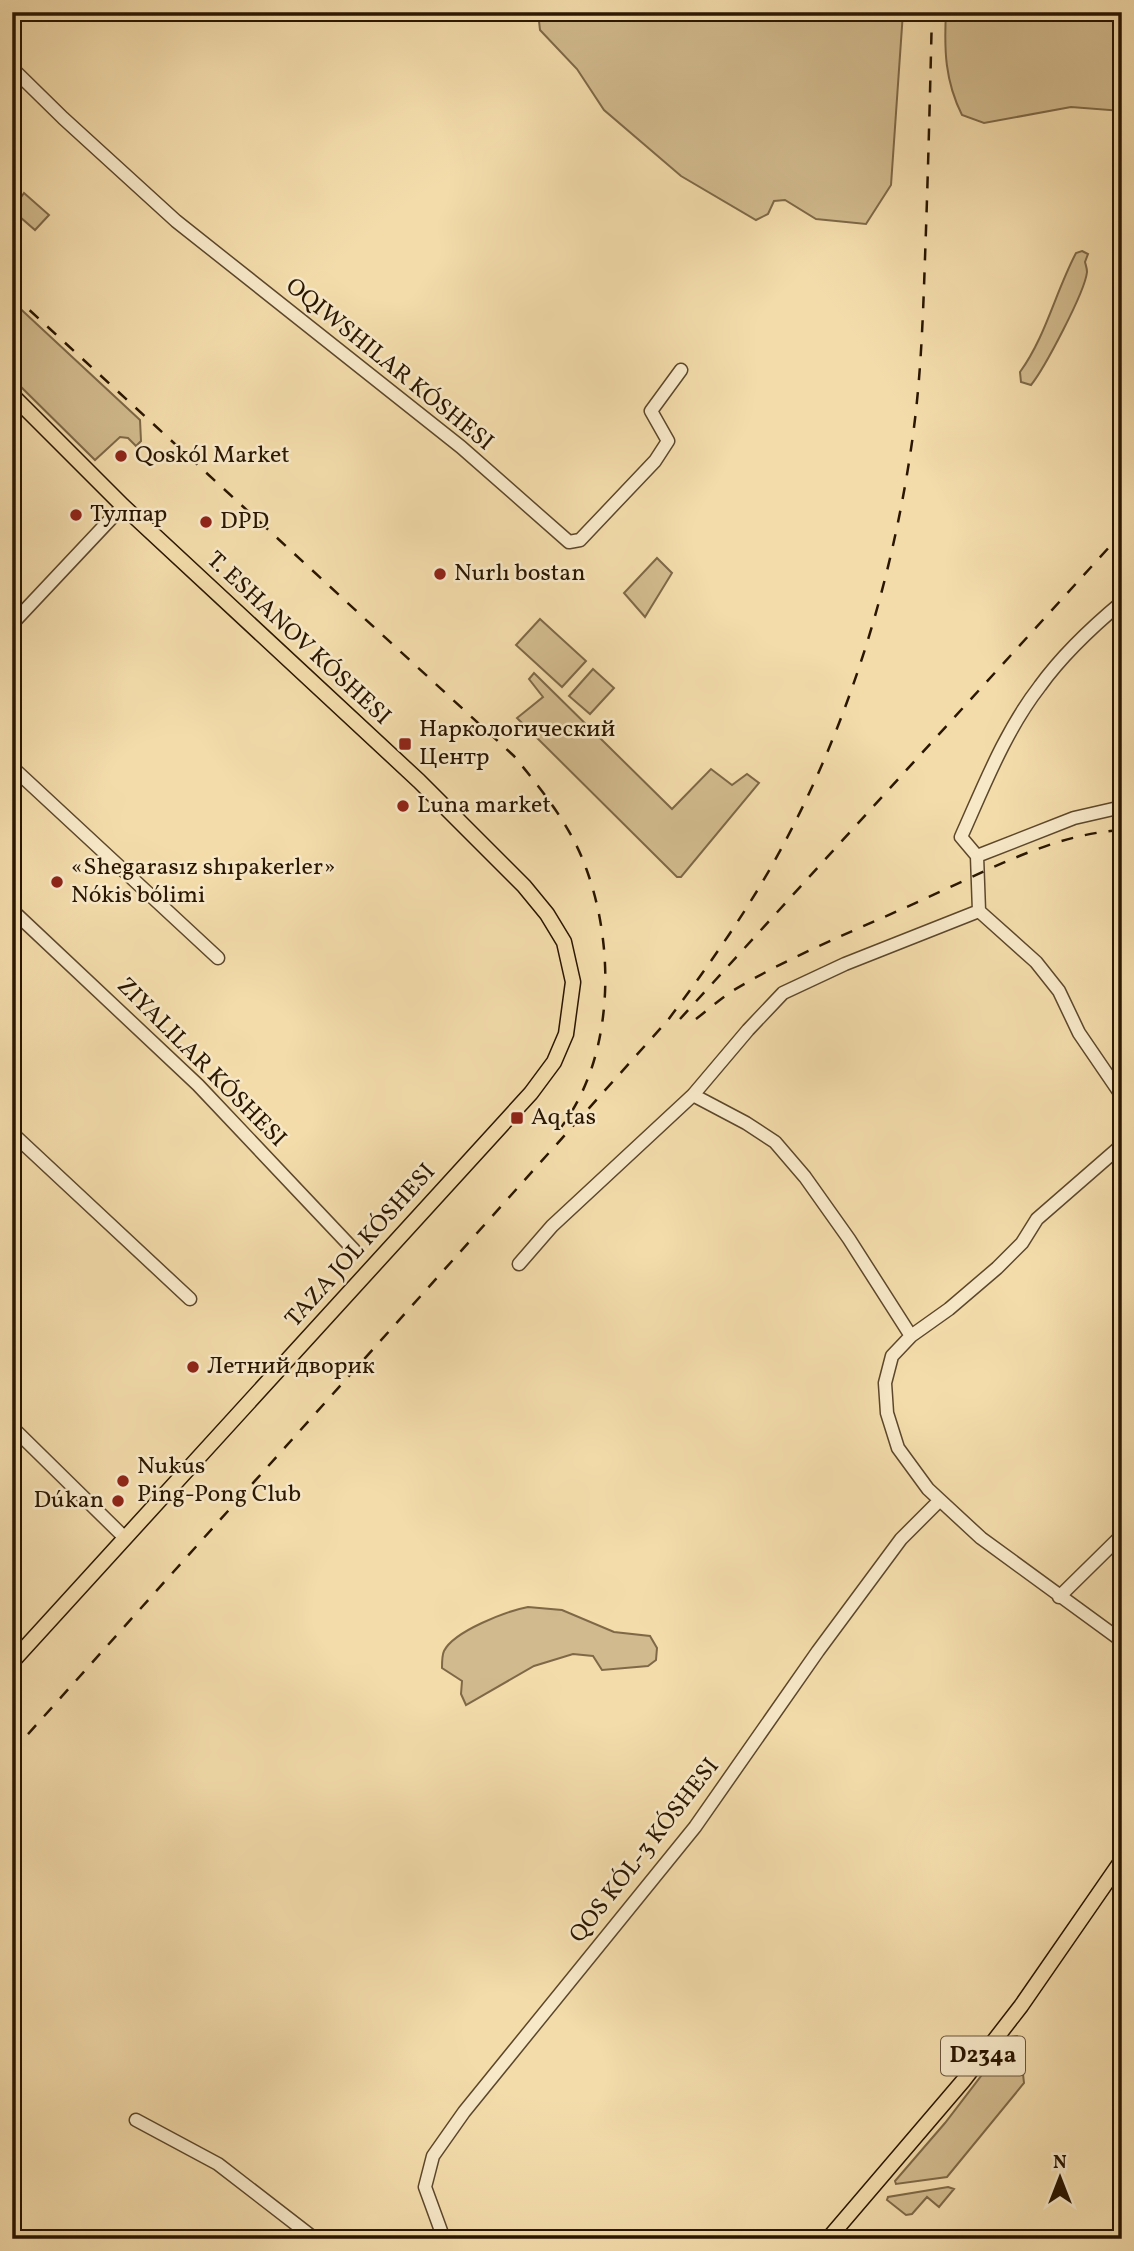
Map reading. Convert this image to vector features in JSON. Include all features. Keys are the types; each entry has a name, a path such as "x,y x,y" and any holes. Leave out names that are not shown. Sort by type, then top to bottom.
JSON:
{"main road":[{"name":"T. ESHANOV KÓSHESI","path":"12,395 123,506 419,781 524,886"},
{"name":"TAZA JOL KÓSHESI","path":"12,1662 531,1093 554,1062 566,1034 573,982 564,942 547,914 524,886"},
{"name":"D234a","path":"828,2239 963,2081 1021,2006 1122,1860"}],"street":[{"path":"12,68 176,221 461,447 569,542 580,540 655,461 668,441 650,411 681,370"},
{"path":"12,624 123,506"},
{"path":"1122,602 1085,634 1040,685 1020,715 992,767 961,837 977,856 979,911 1037,962 1059,991 1079,1033 1122,1096"},
{"path":"12,767 218,958"},
{"path":"977,856 1074,818 1122,807"},
{"path":"12,910 198,1085 355,1250"},
{"path":"519,1264 552,1226 693,1095 783,993 845,964 979,911"},
{"path":"693,1095 775,1142 849,1239 911,1336"},
{"path":"12,1133 190,1299"},
{"path":"1122,1145 1037,1219 1022,1243 997,1268 949,1309 911,1336 892,1356 885,1383 887,1413 898,1448 928,1489 981,1538 1122,1641"},
{"path":"12,1427 125,1538"},
{"name":"QOS KÓL-3 KÓSHESI","path":"444,2239 425,2187 433,2156 464,2112 695,1827 901,1538 940,1500"},
{"path":"1059,1597 1122,1535"},
{"path":"136,2120 218,2164 315,2239"}],"shaded area":[{"path":"538,12 903,12 891,185 866,224 816,219 785,200 774,201 768,214 756,220 681,176 604,110 577,69 540,30"},
{"path":"946,12 1122,12 1122,111 1071,107 984,123 962,115 952,90 947,65"},
{"path":"24,193 49,215 35,230 12,210"},
{"path":"1082,251 1088,254 1085,262 1087,272 1072,312 1031,385 1021,382 1020,372 1037,344 1076,253"},
{"path":"12,301 140,420 141,441 136,446 128,438 120,437 95,460 12,378"},
{"path":"657,558 672,573 645,617 624,593"},
{"path":"540,619 586,661 562,687 516,645"},
{"path":"593,669 614,688 590,714 569,696"},
{"path":"534,673 672,809 711,769 732,785 747,774 759,783 681,877 677,877 517,718 543,697 529,679"},
{"path":"528,1607 562,1610 614,1632 650,1636 657,1648 656,1660 648,1666 602,1670 593,1656 573,1654 534,1666 466,1705 461,1694 462,1681 442,1668 444,1651 469,1629 495,1617"},
{"path":"1017,2036 1024,2083 947,2177 896,2184 895,2181 945,2123 1011,2037"},
{"path":"948,2187 954,2189 939,2207 927,2197 912,2214 906,2215 887,2200 888,2197"}],"railway":[{"path":"12,1752 668,1020 751,901 801,811 824,760 864,654 880,600 904,490 916,413 921,346 932,12"},
{"path":"12,294 514,756 555,809 586,868 596,900 605,968 600,1038 591,1071 577,1102 559,1130"},
{"path":"680,1019 1122,533"},
{"path":"696,1019 734,990 780,965 1019,856 1070,839 1122,830"}],"place":[{"name":"Qoskól Market","path":"121,456"},
{"name":"Тулпар","path":"76,515"},
{"name":"DPD","path":"206,522"},
{"name":"Nurlı bostan","path":"440,574"},
{"name":"Наркологический Центр","path":"405,744"},
{"name":"Luna market","path":"403,806"},
{"name":"«Shegarasız shıpakerler» Nókis bólimi","path":"57,882"},
{"name":"Aq tas","path":"517,1118"},
{"name":"Летний дворик","path":"193,1367"},
{"name":"Nukus Ping-Pong Club","path":"123,1481"},
{"name":"Dúkan","path":"118,1501"}]}
